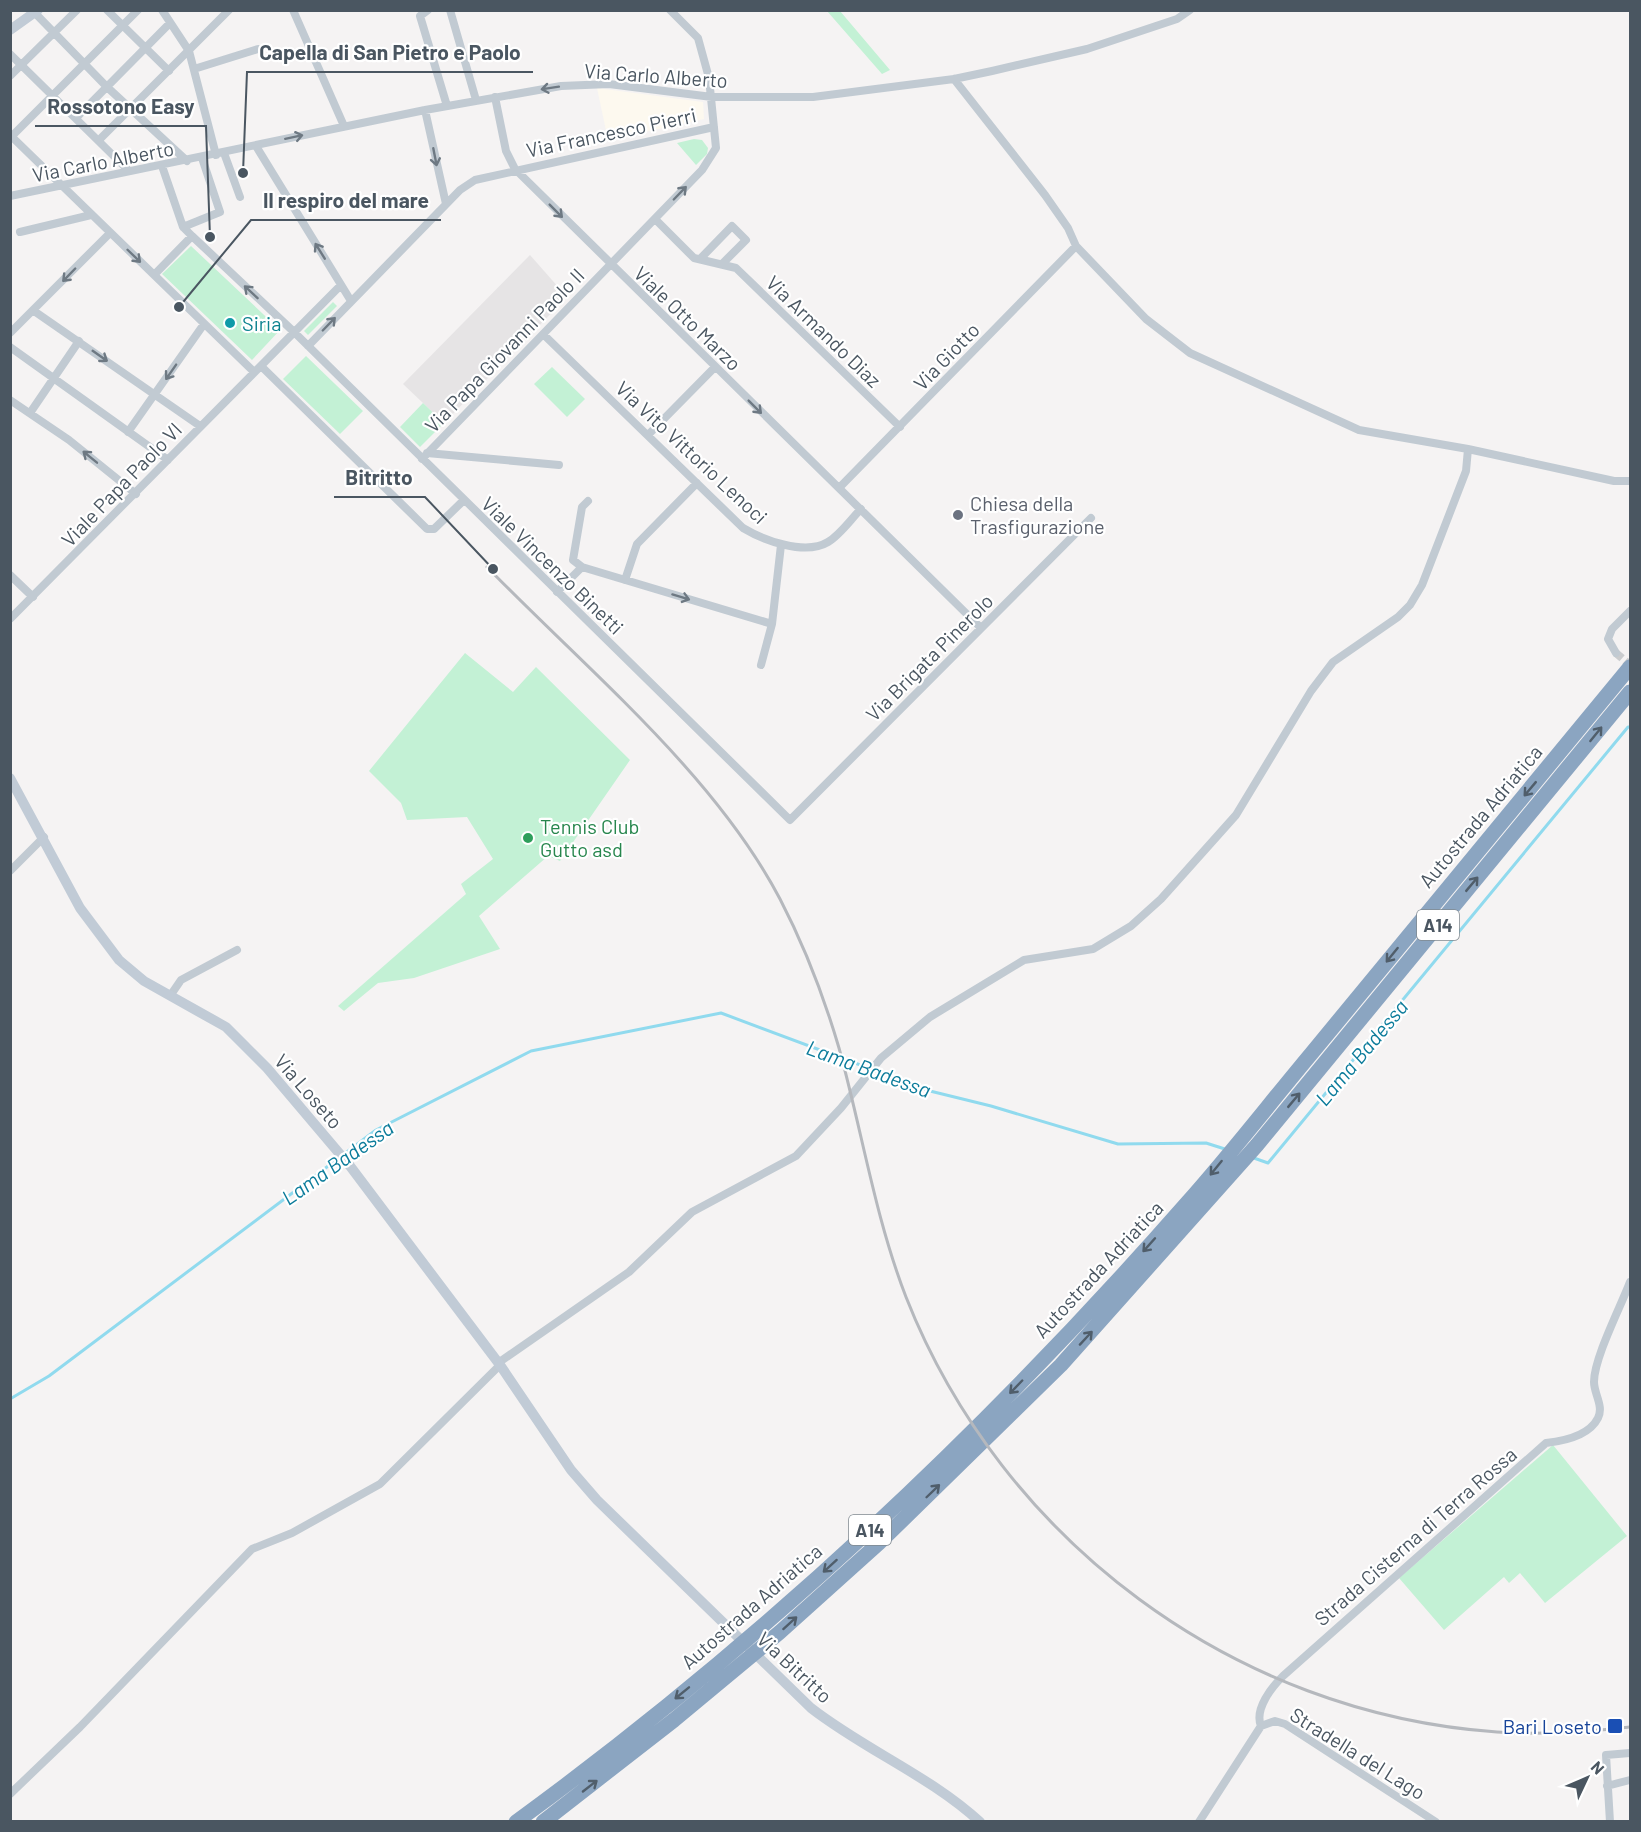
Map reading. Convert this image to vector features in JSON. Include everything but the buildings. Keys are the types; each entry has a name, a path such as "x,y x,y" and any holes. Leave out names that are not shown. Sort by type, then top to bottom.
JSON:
{"highway":[{"name":"Autostrada Adriatica","path":"543,1821 728,1676 879,1544 1053,1373 1194,1206 1244,1134 1630,667"},
{"name":"Autostrada Adriatica","path":"516,1821 583,1773 709,1672 883,1518 1257,1145 1630,692"}],"main road":[{"path":"10,30 35,11"},
{"name":"Via Loseto","path":"10,778 44,837 80,908 99,936 131,971 226,1027 293,1099 350,1166 499,1364 540,1428 583,1484"},
{"name":"Via Bitritto","path":"583,1484 782,1681 836,1728 946,1794 980,1821"}],"street":[{"path":"10,76 77,10"},
{"path":"107,10 169,71"},
{"path":"138,10 11,136 254,372"},
{"path":"162,10 189,51 220,154 240,197"},
{"path":"99,140 229,10"},
{"path":"293,10 344,126"},
{"path":"428,10 420,16 447,106"},
{"path":"450,10 476,100"},
{"name":"Via Papa Giovanni Paolo II","path":"424,456 655,219 714,154 712,97 698,38 670,10"},
{"name":"Via Carlo Alberto","path":"10,196 202,158 344,126 561,86 609,84 712,97 813,97 954,79 1087,49 1177,19 1190,10"},
{"path":"35,11 107,87 187,161"},
{"path":"77,117 170,23"},
{"path":"194,69 258,49"},
{"path":"10,54 77,117 129,171"},
{"path":"954,79 1045,195 1068,228 1076,246 1146,319 1190,353 1359,430 1468,449 1614,481 1630,481"},
{"path":"495,97 506,150 515,169"},
{"path":"425,110 446,204"},
{"name":"Via Francesco Pierri","path":"308,346 446,204 475,180 515,169 714,127"},
{"path":"256,146 351,301"},
{"path":"162,166 183,227 220,212 202,158"},
{"name":"Viale Otto Marzo","path":"515,169 981,628"},
{"path":"20,232 91,215"},
{"name":"Via Armando Diaz","path":"655,219 694,258 736,268 900,427"},
{"path":"700,259 732,226 746,240 722,264"},
{"name":"Viale Vincenzo Binetti","path":"183,227 424,456 464,500 790,820"},
{"path":"10,333 110,233"},
{"path":"154,275 192,236"},
{"name":"Via Giotto","path":"839,488 1076,246"},
{"name":"Viale Papa Paolo VI","path":"10,620 341,285"},
{"path":"34,311 200,426"},
{"path":"128,432 204,324"},
{"name":"Via Vito Vittorio Lenoci","path":"543,334 743,528 759,538 781,545 807,547 824,544 861,509"},
{"path":"30,413 79,341"},
{"path":"10,346 168,460"},
{"path":"261,366 427,530 434,529 464,500"},
{"path":"648,435 715,367"},
{"path":"10,400 69,440 136,494"},
{"path":"10,1794 80,1727 252,1549 292,1533 380,1484 499,1364 629,1272 692,1212 796,1156 841,1108 881,1058 930,1017 1024,960 1093,950 1131,926 1161,899 1236,815 1328,667 1349,649 1398,617 1410,605 1422,585 1466,471 1468,449"},
{"path":"424,456 559,465"},
{"path":"626,580 637,544 698,483"},
{"path":"588,501 582,507 573,560 582,567 772,624"},
{"name":"Via Brigata Pinerolo","path":"790,820 1091,518"},
{"path":"760,664 772,624 781,545"},
{"path":"557,592 582,567"},
{"path":"10,575 33,597"},
{"path":"1616,653 1608,639 1612,629 1630,611"},
{"path":"10,871 44,837"},
{"path":"170,996 181,980 237,950"},
{"name":"Strada Cisterna di Terra Rossa","path":"1199,1821 1261,1726 1259,1721 1267,1696 1295,1664 1546,1443 1574,1437 1590,1427 1599,1417 1600,1404 1594,1382 1598,1363 1630,1282"},
{"name":"Stradella del Lago","path":"1261,1726 1275,1721 1285,1724 1436,1821"},
{"path":"1610,1821 1606,1755 1630,1755"},
{"path":"1607,1786 1630,1780"}],"shaded area":[{"path":"597,88 703,102 704,119 608,140"},
{"path":"530,255 567,297 444,423 403,384"}],"green space":[{"path":"827,11 840,11 890,70 882,74"},
{"path":"694,139 702,140 708,148 707,154 696,165 677,143"},
{"path":"191,246 280,330 252,360 162,274"},
{"path":"333,302 337,306 308,335 304,331"},
{"path":"306,356 363,411 340,434 283,379"},
{"path":"552,367 585,399 567,417 534,384"},
{"path":"423,403 444,423 420,447 400,427"},
{"name":"Tennis Club Gutto asd","path":"465,653 513,692 536,667 630,760 560,861 548,856 479,916 500,949 414,978 378,983 344,1011 338,1006 466,894 461,884 493,859 467,817 407,820 401,803 369,771"},
{"path":"1553,1445 1627,1536 1545,1603 1520,1573 1509,1583 1504,1577 1444,1630 1399,1578"}],"waterway":[{"name":"Lama Badessa","path":"1251,1157 1268,1163 1630,727"},
{"name":"Lama Badessa","path":"10,1399 49,1376 376,1130 531,1051 721,1013 930,1091 991,1106 1118,1144 1206,1143 1228,1150"}],"tunnel":[{"path":"1616,653 1630,665"}],"railway":[{"path":"487,567 646,724 720,808 753,853 789,917 827,1010 839,1048 886,1236 906,1297 948,1385 1002,1465 1066,1537 1139,1599 1220,1651 1308,1691 1400,1718 1497,1732 1564,1732 1630,1727"}],"place":[{"name":"Capella di San Pietro e Paolo","path":"243,173"},
{"name":"Rossotono Easy","path":"210,237"},
{"name":"Il respiro del mare","path":"179,307"},
{"name":"Siria","path":"230,323"},
{"name":"Chiesa della Trasfigurazione","path":"958,515"},
{"name":"Bitritto","path":"493,569"},
{"name":"Tennis Club Gutto asd","path":"528,838"},
{"name":"Bari Loseto","path":"1615,1726"}]}
